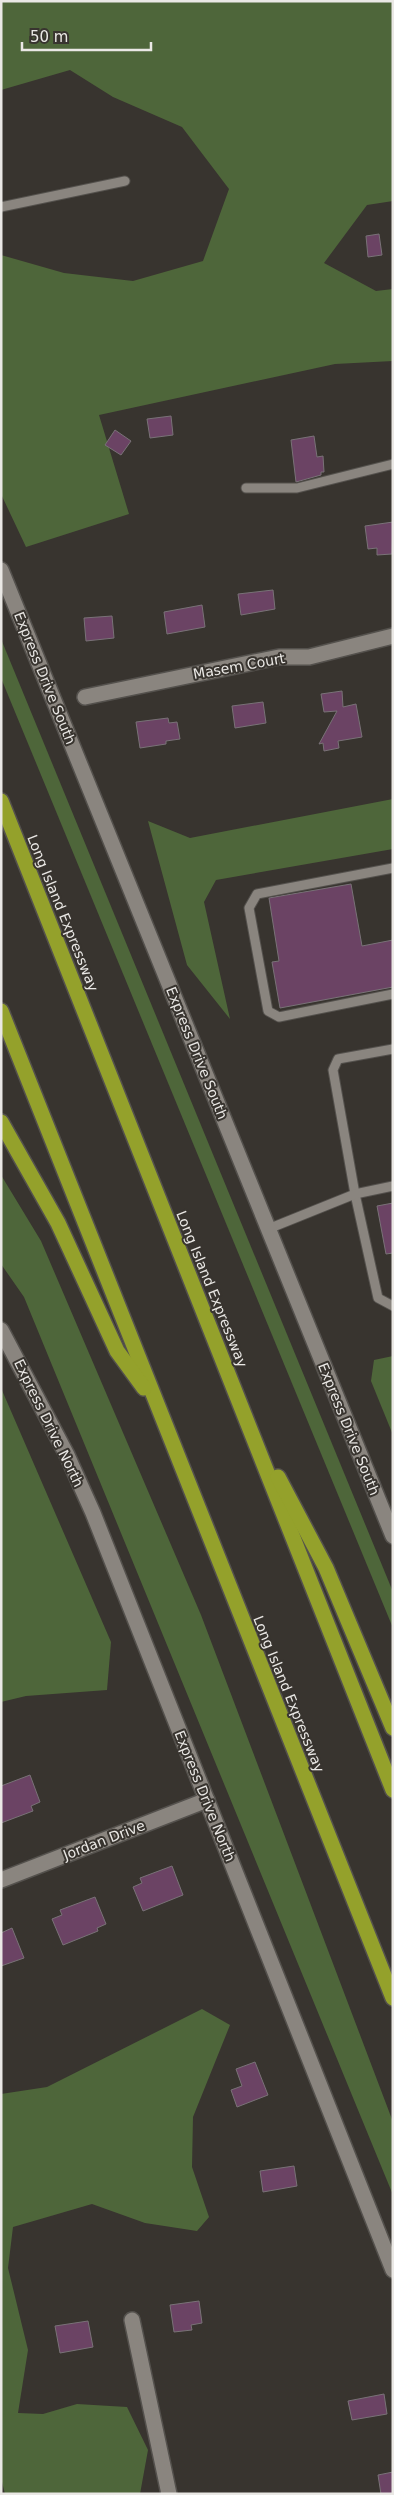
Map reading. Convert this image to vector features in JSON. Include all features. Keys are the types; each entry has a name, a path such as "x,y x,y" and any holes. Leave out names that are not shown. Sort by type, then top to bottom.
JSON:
{"highway":[{"name":"Long Island Expressway","path":"1,801 393,1790"},
{"name":"Long Island Expressway","path":"1,1011 393,1998"},
{"path":"1,1122 58,1223 116,1351 156,1403"},
{"path":"241,1406 326,1568 393,1728"}],"main road":[{"name":"Express Drive South","path":"1,570 393,1536"},
{"name":"Masem Court","path":"85,697 280,656 309,657 393,636"},
{"name":"Express Drive North","path":"1,1330 67,1455 89,1505 393,2270"},
{"name":"Jordan Drive","path":"1,1880 207,1800"},
{"path":"132,2320 169,2494"}],"lane":[{"path":"1,207 125,181"},
{"path":"246,488 297,488 393,464"},
{"path":"393,868 257,894 249,908 268,1011 279,1017 393,994"},
{"path":"393,1049 338,1059 333,1070 355,1194 378,1298 393,1306"},
{"path":"268,1229 355,1194 393,1186"}],"green space":[{"path":"1,1 393,1 393,201 367,205 324,263 376,291 393,289 393,361 335,364 99,415 129,514 26,547 1,494 1,255 64,273 133,281 203,261 229,189 182,127 113,97 70,70 1,90"},
{"path":"1,639 393,1592 393,1628 1,678"},
{"path":"393,799 393,849 216,880 204,902 230,1019 187,965 148,821 190,838"},
{"path":"1,1175 41,1241 201,1615 393,2122 393,2195 24,1297 1,1264"},
{"path":"393,1356 393,1435 371,1381 374,1360"},
{"path":"1,1388 111,1642 107,1690 26,1696 1,1702"},
{"path":"202,2009 230,2025 193,2117 192,2167 209,2217 197,2231 145,2223 92,2204 13,2227 8,2268 28,2350 18,2413 43,2414 77,2404 127,2407 148,2450 140,2494 5,2494 1,2478 1,2094 47,2087"}],"building":[{"path":"379,234 382,255 368,257 366,236"},
{"path":"171,416 173,435 150,438 147,419"},
{"path":"115,430 131,441 121,455 105,445"},
{"path":"314,436 317,457 323,456 324,472 321,472 321,475 296,482 291,440"},
{"path":"393,522 392,554 377,555 377,548 368,549 365,526"},
{"path":"273,590 275,609 241,615 238,594"},
{"path":"202,605 205,627 167,634 164,612"},
{"path":"112,616 114,638 86,641 84,618"},
{"path":"342,691 343,707 356,704 362,737 338,741 339,748 324,751 323,743 319,744 337,711 324,712 321,694"},
{"path":"263,702 266,723 235,728 232,706"},
{"path":"168,718 169,723 177,722 180,739 166,741 166,744 140,748 136,722"},
{"path":"351,884 362,946 393,940 393,987 280,1008 272,962 279,961 269,898"},
{"path":"393,1203 393,1253 386,1254 377,1206"},
{"path":"30,1775 40,1802 31,1806 33,1811 1,1823 1,1786"},
{"path":"172,1866 183,1895 143,1911 133,1887 142,1883 140,1878"},
{"path":"95,1897 106,1924 97,1928 98,1931 63,1945 52,1919 62,1915 60,1910"},
{"path":"12,1928 24,1958 1,1966 1,1933"},
{"path":"255,2062 268,2095 237,2107 231,2090 242,2086 236,2069"},
{"path":"294,2166 297,2186 263,2192 260,2171"},
{"path":"199,2301 202,2323 191,2325 192,2330 174,2332 170,2305"},
{"path":"88,2321 93,2347 60,2353 55,2326"},
{"path":"384,2394 387,2414 352,2420 348,2401"},
{"path":"393,2472 393,2494 381,2494 378,2475"}]}
